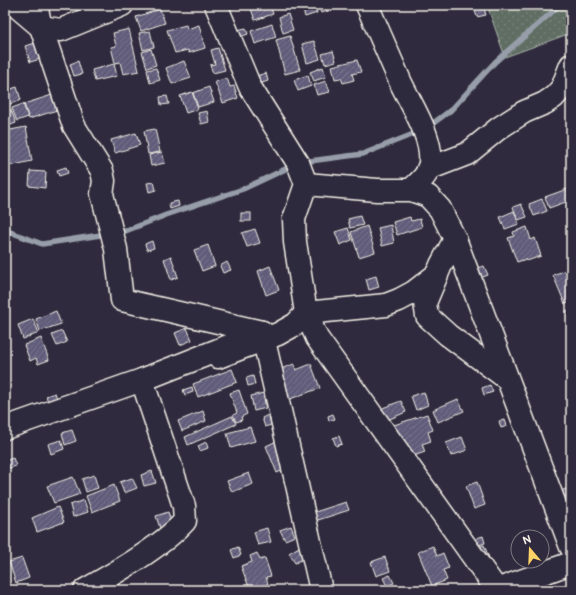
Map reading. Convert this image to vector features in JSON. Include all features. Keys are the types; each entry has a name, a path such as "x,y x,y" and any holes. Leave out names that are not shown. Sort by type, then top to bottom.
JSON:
{"street":[{"path":"15,5 41,27 61,30 122,5"},
{"path":"36,5 41,27 74,126 102,171 104,181 102,194 116,249 122,300 262,332"},
{"path":"216,5 250,87 298,162 306,184 294,219 295,242 306,313 317,338 496,590 571,562"},
{"path":"367,5 430,148 430,165 425,177 411,190"},
{"path":"428,169 467,154 499,128 524,112 545,103 554,97 562,88 571,66"},
{"path":"306,184 377,190 411,190 428,196 440,209 455,239 506,378 571,547"},
{"path":"455,239 436,275 425,303 427,316 506,378"},
{"path":"262,332 218,358 278,334 296,324 306,313 386,305 414,292 436,275"},
{"path":"5,428 142,380 262,332"},
{"path":"262,332 321,590"},
{"path":"85,590 144,553 174,532 185,520 184,506 142,380"}],"green space":[{"path":"487,5 571,5 571,33 505,57"}],"building":[{"path":"270,5 273,14 255,20 250,6"},
{"path":"315,5 317,13 305,17 302,6"},
{"path":"318,5 334,5 335,9 321,13"},
{"path":"473,5 483,5 486,15 477,17"},
{"path":"160,9 165,23 141,31 136,17"},
{"path":"288,14 293,30 283,33 279,17"},
{"path":"272,24 276,37 255,44 251,31"},
{"path":"186,25 187,29 199,25 205,48 189,53 188,50 175,53 167,30"},
{"path":"246,28 248,34 240,37 237,30"},
{"path":"129,29 139,71 123,74 120,62 115,63 111,47 116,46 113,33"},
{"path":"150,31 154,47 143,50 139,33"},
{"path":"290,36 300,70 285,74 276,40"},
{"path":"314,41 320,59 307,63 302,44"},
{"path":"36,43 41,59 30,62 25,46"},
{"path":"218,48 225,70 213,73 210,65 215,64 211,50"},
{"path":"151,49 156,65 147,68 142,52"},
{"path":"333,51 336,61 325,64 322,54"},
{"path":"357,60 361,72 352,74 354,80 343,83 341,78 335,79 332,66"},
{"path":"78,61 82,74 74,76 70,64"},
{"path":"184,61 191,78 172,84 166,68"},
{"path":"114,64 117,76 95,81 92,70"},
{"path":"323,67 326,77 314,81 310,72"},
{"path":"156,68 160,80 150,83 147,70"},
{"path":"266,73 268,81 256,85 253,77"},
{"path":"308,75 311,86 298,91 294,80"},
{"path":"227,78 230,87 234,86 238,98 223,103 215,82"},
{"path":"326,81 330,92 317,95 314,85"},
{"path":"17,87 21,100 5,106 5,91"},
{"path":"209,87 214,102 198,107 193,93"},
{"path":"192,92 198,109 186,113 180,96"},
{"path":"52,95 57,110 29,119 24,104"},
{"path":"167,96 169,104 161,105 160,97"},
{"path":"23,104 28,117 17,121 12,108"},
{"path":"11,110 16,123 5,127 5,113"},
{"path":"207,111 209,122 201,124 198,113"},
{"path":"26,127 32,161 9,166 5,143 5,131"},
{"path":"155,129 160,152 148,154 144,131"},
{"path":"136,133 140,145 115,153 111,140"},
{"path":"162,152 165,163 151,166 149,155"},
{"path":"66,167 68,173 59,176 57,170"},
{"path":"30,171 46,172 45,188 29,186"},
{"path":"154,182 156,190 149,192 147,183"},
{"path":"567,189 571,200 549,208 545,197"},
{"path":"542,199 547,211 534,216 529,204"},
{"path":"178,201 179,206 170,209 169,203"},
{"path":"521,204 527,217 518,220 513,207"},
{"path":"514,211 519,224 505,229 500,217"},
{"path":"241,213 251,213 251,221 241,221"},
{"path":"360,216 363,225 350,228 348,219"},
{"path":"410,217 411,221 420,219 422,227 397,235 393,222"},
{"path":"391,225 394,243 382,246 378,228"},
{"path":"367,226 375,252 359,257 351,232"},
{"path":"527,227 531,240 535,238 541,256 527,261 526,259 517,262 508,238 514,236 513,232"},
{"path":"348,228 352,240 340,245 335,232"},
{"path":"255,229 260,243 247,247 242,233"},
{"path":"152,241 154,248 147,250 145,244"},
{"path":"208,245 215,266 202,271 194,250"},
{"path":"171,256 178,277 171,280 164,259"},
{"path":"227,262 231,270 223,273 220,266"},
{"path":"270,266 279,290 266,295 258,271"},
{"path":"484,266 488,275 480,278 477,268"},
{"path":"571,268 571,302 565,304 553,275"},
{"path":"376,276 379,287 369,290 366,279"},
{"path":"571,309 571,323 566,311"},
{"path":"56,311 61,324 40,331 36,319"},
{"path":"33,319 39,333 23,339 18,325"},
{"path":"187,328 192,340 180,345 175,333"},
{"path":"62,331 67,342 57,346 52,335"},
{"path":"41,338 49,360 38,364 36,358 30,361 24,345"},
{"path":"294,364 296,370 311,364 320,388 282,402 281,369"},
{"path":"232,369 237,382 198,397 193,384"},
{"path":"253,376 255,384 248,386 246,378"},
{"path":"490,385 493,392 484,395 482,388"},
{"path":"192,387 193,392 185,395 183,390"},
{"path":"239,390 247,414 241,417 242,420 236,422 233,415 237,413 230,393"},
{"path":"424,392 428,405 416,410 411,396"},
{"path":"55,393 58,401 49,404 46,396"},
{"path":"263,393 266,408 254,411 251,396"},
{"path":"458,399 464,411 438,422 433,410"},
{"path":"401,401 406,412 385,421 380,409"},
{"path":"203,411 206,421 182,431 178,421"},
{"path":"272,413 276,423 265,427 262,418"},
{"path":"333,414 335,419 329,421 328,416"},
{"path":"427,414 433,430 428,432 431,441 422,444 425,452 408,458 379,430"},
{"path":"232,416 236,424 188,445 185,437"},
{"path":"505,420 507,426 501,428 499,421"},
{"path":"250,427 255,441 231,448 227,433"},
{"path":"72,430 76,441 65,445 62,433"},
{"path":"339,436 342,444 336,446 333,438"},
{"path":"462,437 467,450 451,456 446,443"},
{"path":"61,440 64,449 51,454 48,444"},
{"path":"279,440 290,467 277,473 266,446"},
{"path":"206,442 208,448 200,451 198,446"},
{"path":"13,458 16,466 6,469 5,461"},
{"path":"152,471 156,483 144,486 141,475"},
{"path":"249,473 253,484 232,492 227,481"},
{"path":"94,475 98,488 86,492 82,479"},
{"path":"73,477 80,494 54,503 47,486"},
{"path":"132,478 137,488 124,493 120,482"},
{"path":"477,482 485,505 474,509 466,486"},
{"path":"114,485 120,501 92,512 86,496"},
{"path":"571,487 571,494 564,497 561,491"},
{"path":"84,500 88,512 73,517 70,505"},
{"path":"346,502 349,510 315,521 312,513"},
{"path":"58,507 64,522 37,532 32,518"},
{"path":"168,512 172,524 160,528 156,516"},
{"path":"291,526 295,536 285,540 280,530"},
{"path":"267,528 271,542 258,545 254,532"},
{"path":"483,536 485,543 479,545 477,538"},
{"path":"484,545 491,563 474,549"},
{"path":"433,546 437,556 443,553 449,568 443,570 447,580 432,586 418,552"},
{"path":"238,547 241,555 234,558 231,550"},
{"path":"299,547 305,558 295,563 289,553"},
{"path":"257,553 260,560 265,558 271,576 266,577 268,584 250,590 241,566 252,562 250,556"},
{"path":"385,557 390,571 376,576 371,562"},
{"path":"22,558 29,578 16,583 9,562"},
{"path":"390,575 394,583 387,586 383,578"}],"waterway":[{"path":"428,127 451,110 495,62 560,5"},
{"path":"302,162 363,154 421,131"},
{"path":"116,233 123,232 166,215 243,189 294,165"},
{"path":"5,230 42,244 107,234"}]}
